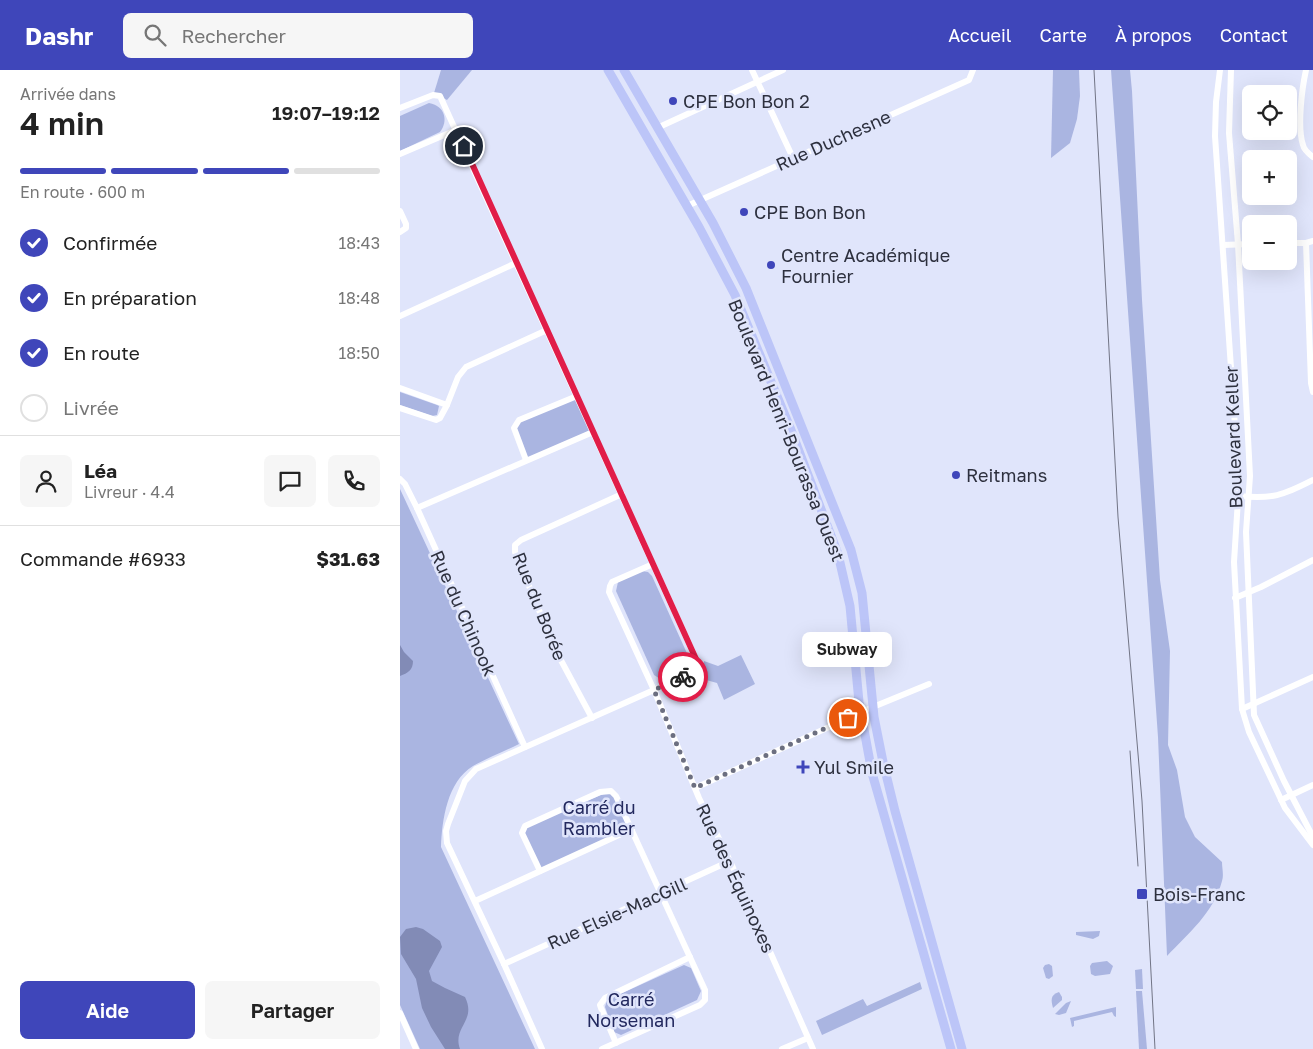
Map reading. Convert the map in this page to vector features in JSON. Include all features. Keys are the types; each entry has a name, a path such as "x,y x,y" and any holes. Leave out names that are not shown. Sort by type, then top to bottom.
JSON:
{"main road":[{"name":"Boulevard Henri-Bourassa Ouest","path":"608,70 716,258 749,328 791,430 838,554 850,606 860,713 878,800 891,837 951,1049"},
{"name":"Boulevard Henri-Bourassa Ouest","path":"624,70 700,200 752,302 851,550 862,593 873,706 881,753 895,811 962,1049"}],"street":[{"path":"752,70 793,158"},
{"path":"657,128 783,70"},
{"name":"Rue Duchesne","path":"687,206 969,80 974,70"},
{"name":"Boulevard Keller","path":"1220,70 1216,102 1215,136 1239,484 1234,562 1242,709 1249,732 1281,800 1290,816 1313,845"},
{"name":"Boulevard Keller","path":"1232,70 1229,133 1238,244 1250,476 1246,532 1254,715 1291,795 1313,837"},
{"path":"1306,70 1301,92 1301,131 1303,146 1313,157"},
{"path":"400,108 433,95 440,96 696,659 696,668 690,674 476,769 465,781 448,824 446,831 447,843 542,1049"},
{"path":"400,154 456,130"},
{"path":"400,211 406,228 400,232"},
{"path":"1297,243 1313,241"},
{"path":"1306,243 1311,383 1313,392"},
{"path":"1223,245 1242,244"},
{"path":"400,316 516,263"},
{"path":"400,408 436,420 440,418 458,377 466,367 547,330"},
{"path":"400,388 446,405"},
{"path":"526,460 514,428 519,420 577,396"},
{"path":"417,508 593,432"},
{"name":"Rue du Chinook","path":"400,479 405,484 417,508 525,747"},
{"path":"1238,496 1273,496 1287,493 1313,480"},
{"name":"Rue du Borée","path":"592,718 556,651 516,552 515,545 520,540 622,494"},
{"path":"1235,598 1248,594 1313,560"},
{"name":"Rue des Équinoxes","path":"653,564 612,582 609,592 813,1049"},
{"path":"1242,709 1313,677"},
{"path":"695,788 873,706 929,684"},
{"path":"1281,800 1313,785"},
{"path":"540,871 522,833 525,826 600,792 611,791 616,796 632,829 705,990 705,1000 700,1005 602,1049"},
{"path":"475,901 632,829"},
{"name":"Rue Elsie-MacGill","path":"504,964 730,861"},
{"path":"616,1043 601,1008 602,1001 690,957"},
{"path":"400,1013 416,1049"},
{"path":"782,1049 808,1038"}],"green space":[{"path":"441,70 472,70 447,100 434,93"},
{"path":"1053,70 1079,70 1080,96 1077,119 1070,143 1051,158"},
{"path":"1111,70 1130,70 1132,91 1142,300 1160,580 1170,651 1168,745 1177,770 1185,817 1195,837 1222,862 1223,871 1223,879 1207,913 1167,956 1158,737"},
{"path":"429,103 439,107 442,111 445,119 443,128 440,132 400,151 400,116"},
{"path":"400,392 439,406 437,415 432,416 400,405"},
{"path":"577,396 593,432 526,460 514,428 519,420"},
{"path":"400,489 519,744 473,766 457,782 445,814 441,847 535,1049 420,1049 400,1005"},
{"path":"642,571 648,572 652,576 690,660 687,669 662,680 654,675 616,591 618,582"},
{"path":"741,655 755,684 724,700 717,683 699,678 704,671 704,661 718,666"},
{"name":"Carré du Rambler","path":"611,791 632,829 540,871 522,833 525,826"},
{"path":"1100,931 1099,936 1093,939 1076,935 1076,932"},
{"path":"1107,961 1113,966 1110,974 1095,976 1091,974 1090,966 1092,963"},
{"path":"1049,964 1052,966 1053,976 1049,979 1046,978 1043,968"},
{"name":"Carré Norseman","path":"684,965 691,968 701,991 697,1000 621,1035 614,1032 605,1007 607,1000"},
{"path":"1142,969 1143,989 1136,989 1135,970"},
{"path":"920,982 922,989 822,1035 816,1021 863,999 867,1006"},
{"path":"1136,991 1142,991 1147,1049 1139,1049"},
{"path":"1059,992 1062,1000 1053,1008 1052,998"},
{"path":"1071,1001 1066,1013 1055,1014 1066,1003"},
{"path":"1116,1007 1116,1017 1112,1012 1074,1021 1074,1026 1072,1027 1070,1018"}],"shaded area":[{"path":"400,645 413,661 410,671 400,676"},
{"path":"416,927 423,929 440,941 442,947 429,971 432,981 465,997 468,1005 467,1018 459,1035 460,1049 445,1049 431,1027 422,1008 416,979 401,954 400,937 406,929"}],"tram line":[{"path":"1094,70 1118,517 1142,801 1155,1049"},
{"path":"1130,751 1138,866"}],"way so far":[{"path":"683,677 654,690 695,788 848,718"}],"place":[{"name":"CPE Bon Bon 2","path":"673,101"},
{"name":"CPE Bon Bon","path":"744,212"},
{"name":"Centre Académique Fournier","path":"771,265"},
{"name":"Reitmans","path":"956,475"},
{"name":"Subway","path":"848,718"},
{"name":"Yul Smile","path":"803,767"},
{"name":"Bois-Franc","path":"1142,894"}],"route":[{"path":"464,146 696,659 696,668 690,674 683,677"}]}
